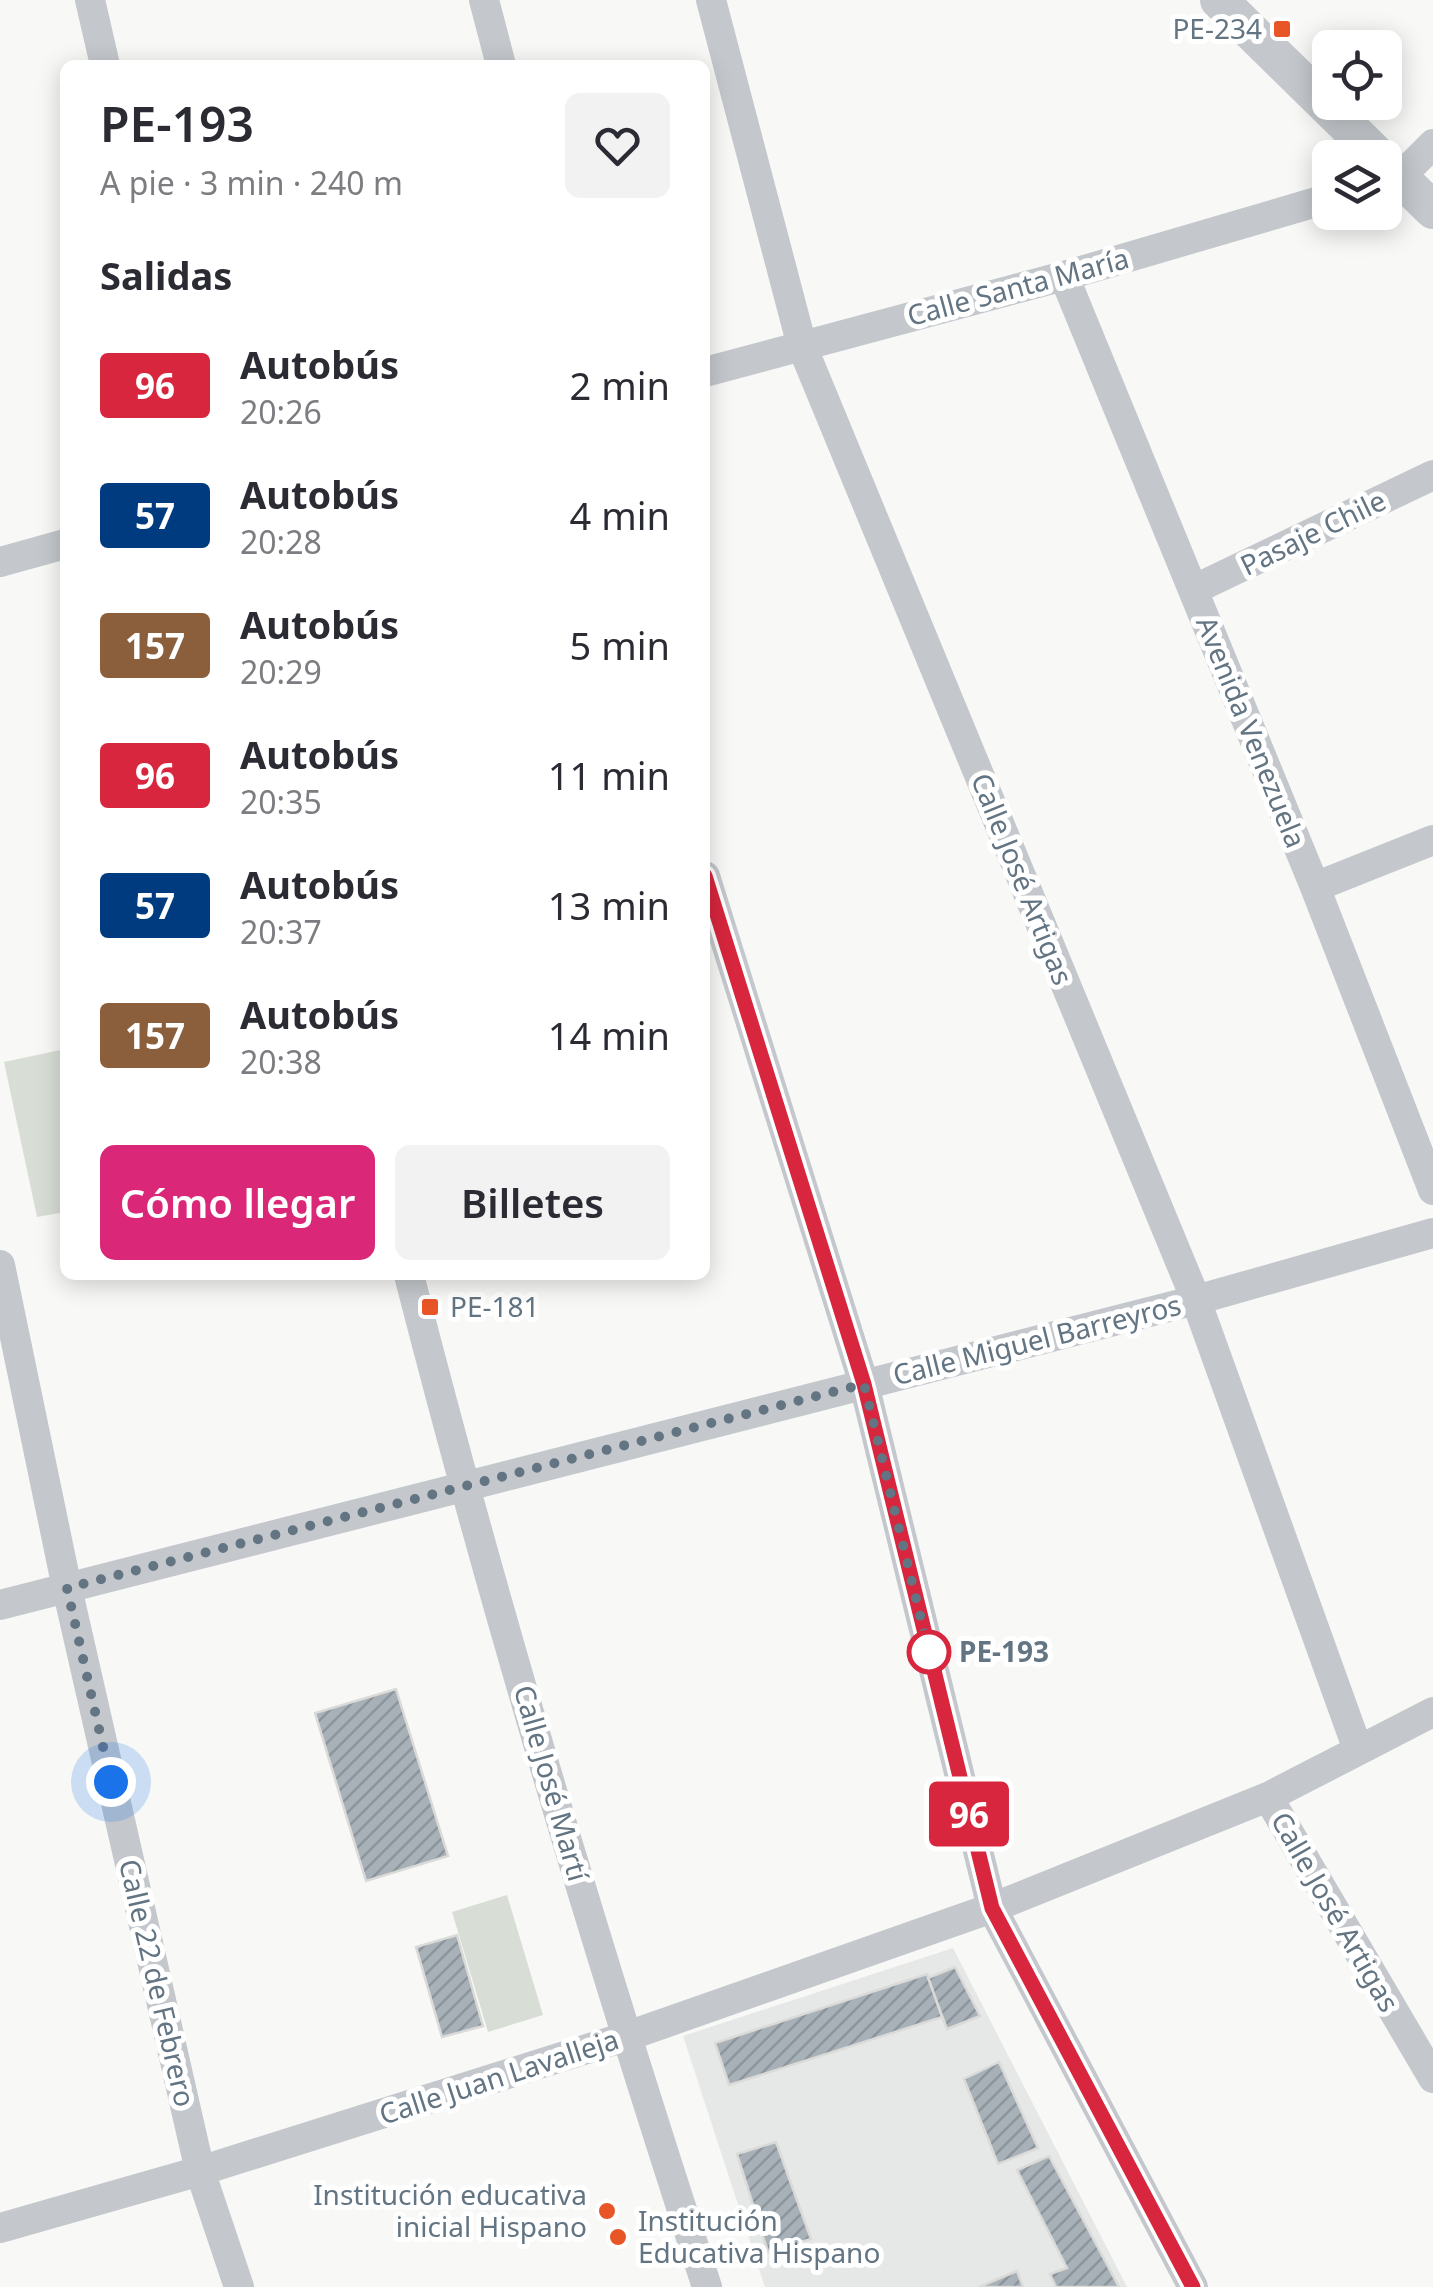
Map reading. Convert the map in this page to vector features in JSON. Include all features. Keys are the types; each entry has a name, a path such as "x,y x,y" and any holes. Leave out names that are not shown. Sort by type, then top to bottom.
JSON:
{"street":[{"path":"90,0 105,60"},
{"path":"484,0 500,60"},
{"name":"Calle José Artigas","path":"711,0 802,346 1196,1300 1358,1750"},
{"path":"1219,0 1357,140"},
{"path":"1402,162 1433,144"},
{"path":"1402,183 1433,210"},
{"name":"Calle Santa María","path":"710,371 1064,276 1312,203"},
{"name":"Avenida Venezuela","path":"1064,276 1315,887 1433,1190"},
{"name":"Pasaje Chile","path":"1193,590 1433,475"},
{"path":"0,562 60,545"},
{"path":"1315,887 1433,840"},
{"path":"710,892 864,1384 992,1908 1193,2287"},
{"name":"Calle Miguel Barreyros","path":"0,1605 1196,1300 1433,1233"},
{"name":"Calle 22 de Febrero","path":"0,1265 67,1588 200,2171 239,2287"},
{"name":"Calle José Martí","path":"410,1280 464,1487 626,2037 707,2287"},
{"name":"Calle Juan Lavalleja","path":"0,2228 200,2171 626,2037 992,1908 1268,1798 1433,1712"},
{"name":"Calle José Artigas","path":"1268,1798 1433,2078"}],"shaded area":[{"path":"60,1050 60,1213 37,1217 4,1062"},
{"path":"507,1895 543,2015 488,2032 452,1912"},
{"path":"953,1948 1127,2287 765,2287 683,2036"}],"building":[{"path":"396,1689 448,1856 366,1881 315,1713"},
{"path":"457,1935 483,2026 442,2037 416,1947"},
{"path":"955,1967 980,2016 947,2029 928,1978"},
{"path":"927,1974 942,2017 729,2085 715,2043"},
{"path":"999,2062 1038,2148 998,2164 964,2079"},
{"path":"776,2142 811,2239 768,2252 737,2154"},
{"path":"1049,2156 1119,2287 1056,2287 1050,2274 1067,2268 1017,2170"},
{"path":"1017,2271 1023,2287 979,2287"}],"bus line":[{"name":"96","path":"710,892 864,1384 992,1908 1193,2287"}],"place":[{"name":"PE-234","path":"1282,29"},
{"name":"PE-181","path":"430,1307"},
{"name":"PE-193","path":"929,1652"},
{"name":"Institución educativa inicial Hispano","path":"607,2211"},
{"name":"Institución Educativa Hispano","path":"618,2237"}],"route":[{"path":"111,1782 67,1588 864,1384 929,1652"}]}
